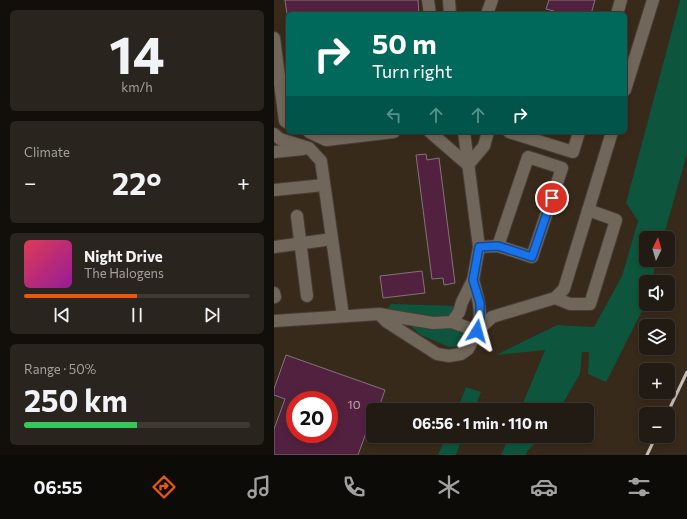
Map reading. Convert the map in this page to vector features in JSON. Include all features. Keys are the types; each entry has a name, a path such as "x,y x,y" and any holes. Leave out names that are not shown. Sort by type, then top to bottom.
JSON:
{"street":[{"path":"428,0 430,12"},
{"path":"449,0 450,12"},
{"path":"488,12 492,0"},
{"path":"618,12 621,0"},
{"path":"627,84 653,0"},
{"path":"274,38 286,122"},
{"path":"274,134 280,139 309,148 320,161 343,316"},
{"path":"313,134 326,140 377,134"},
{"path":"432,134 468,165"},
{"path":"445,134 447,147"},
{"path":"452,322 459,312 462,302 473,280 479,247 464,134"},
{"path":"468,165 484,146 487,134"},
{"path":"516,134 573,152 578,134"},
{"path":"477,331 492,317 555,298 564,289 611,134"},
{"path":"274,152 309,148"},
{"path":"479,247 498,246 532,257 562,168 528,157 498,246"},
{"path":"274,190 324,185"},
{"path":"555,298 570,304 590,304 616,220 588,210"},
{"path":"297,216 307,296"},
{"path":"274,247 332,239"},
{"path":"379,314 387,322 449,360 468,349 480,322 480,303 473,280"},
{"path":"274,322 379,314 433,323 452,322 477,331"}],"shaded area":[{"path":"274,0 680,0 626,203 638,221 622,276 594,327 557,325 498,354 545,349 523,403 477,403 481,392 466,387 460,403 366,403 366,443 443,443 438,455 274,455"},
{"path":"687,154 687,455 526,455 527,451 536,443 594,443 594,403 563,403 580,374 582,352 624,346 642,311 675,311 675,275 653,275 655,267 675,267 675,231 665,231"},
{"path":"460,443 506,443 501,455 456,455"}],"green space":[{"path":"680,0 687,0 687,154 665,231 639,231 639,267 655,267 653,275 639,275 639,311 642,311 606,382 588,374 589,352 582,352 580,374 563,403 523,403 545,350 496,355 557,325 594,327 622,276 638,221 626,203"},
{"path":"391,304 456,306 448,316 435,318 418,316 388,308"},
{"path":"405,321 447,326 464,332 466,339 462,346 449,347 421,335"},
{"path":"466,387 481,392 477,403 460,403"},
{"path":"443,443 460,443 456,455 438,455"},
{"path":"506,443 536,443 527,451 526,455 501,455"}],"building":[{"path":"285,0 418,0 419,12 287,12"},
{"path":"549,0 595,0 592,12 554,12 546,9"},
{"path":"426,154 427,160 439,158 455,283 444,285 443,278 432,279 416,155"},
{"path":"422,271 425,293 383,298 380,276"},
{"path":"286,355 385,390 380,403 366,403 366,433 358,455 274,455 274,429 285,399 274,395 274,389"}],"railway":[{"path":"670,407 687,372"},
{"path":"647,455 653,443"}],"route":[{"path":"477,331 480,322 480,303 473,280 479,247 498,246 532,257 552,198"}]}
